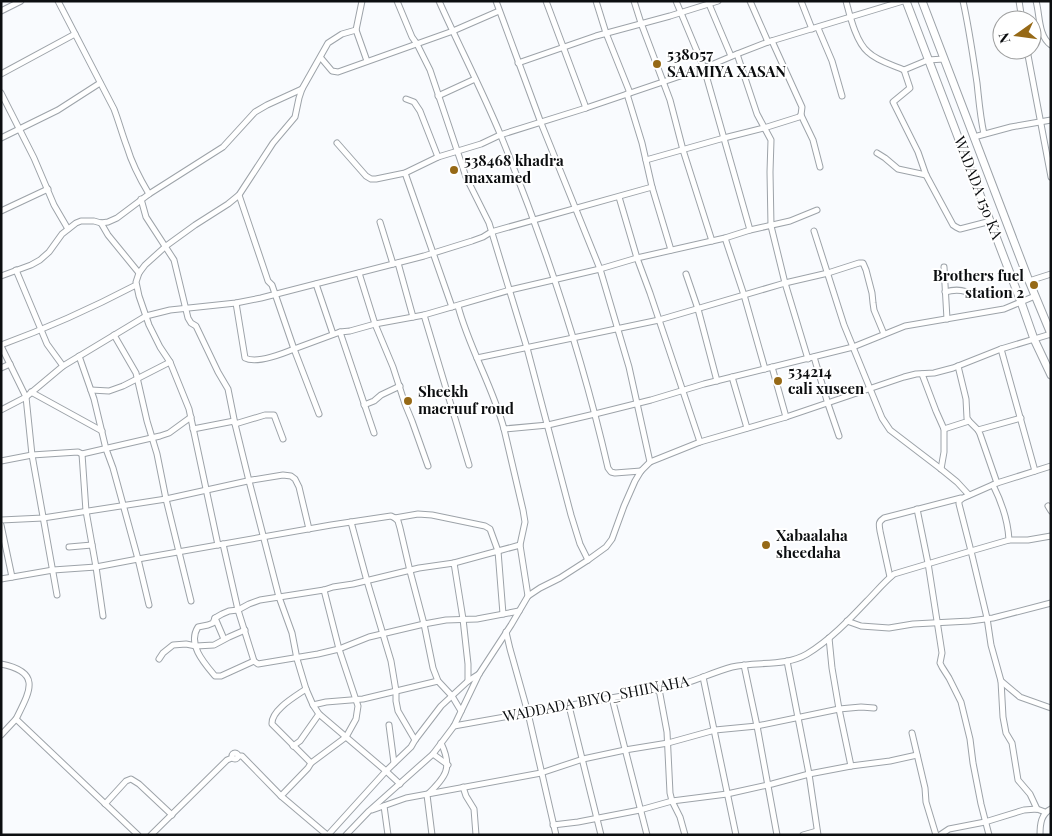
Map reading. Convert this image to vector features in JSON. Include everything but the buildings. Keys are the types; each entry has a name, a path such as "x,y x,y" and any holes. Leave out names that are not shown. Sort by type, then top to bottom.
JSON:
{"street":[{"path":"1,12 21,1"},
{"path":"58,1 114,109 127,148 148,194"},
{"path":"362,1 356,30 368,61"},
{"path":"397,1 412,37 430,70 466,178 491,232 527,348 566,497 580,544 588,560"},
{"path":"439,1 500,135 533,221 554,280 596,414 608,468 614,473 641,471"},
{"path":"496,1 541,123 600,269 629,367 650,462"},
{"path":"546,1 586,108"},
{"path":"596,1 629,93 652,187 671,250"},
{"path":"634,1 670,100 683,150 712,241"},
{"path":"676,1 704,68 750,230"},
{"path":"518,63 564,46 718,1"},
{"path":"750,1 802,107 801,115 813,140 820,167"},
{"path":"801,1 832,61 842,96"},
{"path":"846,1 860,40 868,52 904,70 928,60 944,59"},
{"path":"337,143 366,176 371,179 405,173 438,157 458,152 500,135 664,82 770,42 905,1"},
{"name":"WADADA 150 KA","path":"905,1 991,221 1034,339 1051,375"},
{"name":"WADADA 150 KA","path":"922,1 1051,334"},
{"path":"964,1 984,134"},
{"path":"1036,1 1041,30 1046,42 1051,45"},
{"path":"709,4 731,56"},
{"path":"321,58 332,71 338,72 453,31 499,11"},
{"path":"356,30 342,34 328,43 302,89 295,117 273,143 239,195 166,246 138,273 136,285 139,296 160,347 170,362 191,417 206,490 238,610 254,661 258,664 297,658 339,649 382,634 424,624 519,611"},
{"path":"1,74 74,34"},
{"path":"737,54 756,114 770,136 772,144 770,172 771,226 785,283 839,436"},
{"path":"1029,60 1051,177"},
{"path":"904,70 910,88 893,102 918,152 926,175 956,227 960,229 991,221"},
{"path":"438,96 475,79"},
{"path":"1,138 58,110 100,83"},
{"path":"1,276 40,260 49,252 62,234 76,223 81,221 100,223 117,218 148,194 223,147 255,112 302,89"},
{"path":"1,93 54,205 68,229"},
{"path":"406,99 414,102 420,111 438,157"},
{"path":"646,160 764,128 801,115"},
{"path":"974,137 1011,127 1051,120"},
{"path":"876,153 898,169 926,175"},
{"path":"405,173 433,253 499,410 525,522 520,544 528,596"},
{"path":"1,410 26,396 62,366 146,316 170,310 236,303 275,295 396,264 472,241 491,232 652,187"},
{"path":"1,211 48,189"},
{"path":"239,195 268,281 272,285 319,414"},
{"path":"619,197 637,258 700,442"},
{"path":"141,199 146,217 174,260 185,309 191,323 196,326 228,389 263,537 292,633 306,689 313,705 319,714 400,784"},
{"path":"236,303 245,358 249,360 260,359 281,354 340,332 424,315 510,290 790,221 817,210"},
{"path":"380,222 413,317"},
{"path":"100,223 138,273"},
{"path":"814,231 844,325 882,418 890,430 957,482 969,495"},
{"path":"725,238 744,295 765,369"},
{"path":"477,358 659,320 859,263 863,263 866,270 874,310 884,334"},
{"path":"944,267 947,319"},
{"path":"16,270 47,344 62,366"},
{"path":"359,273 375,324 393,367 428,466"},
{"path":"686,274 698,309 717,381"},
{"path":"1029,281 1051,274"},
{"path":"316,284 333,334"},
{"path":"57,595 32,455 26,396 1,346 78,314 136,285"},
{"path":"945,292 958,290 974,296"},
{"path":"504,429 548,425 596,414 732,377 811,358 853,346 905,326 1004,309 1035,296"},
{"path":"424,315 469,465"},
{"path":"340,332 374,433"},
{"path":"346,835 369,811 433,754 454,726 479,674 528,596 560,578 606,547 612,539 624,506 641,471 650,462 700,442 828,404 904,377 945,371 1001,349 1051,334"},
{"path":"114,335 136,373 191,601"},
{"path":"1001,349 1035,471"},
{"path":"79,356 91,390 106,449 113,468 149,605"},
{"path":"91,390 109,391 137,380 170,362"},
{"path":"1,368 10,364"},
{"path":"958,366 966,399 967,416 969,421 978,430 1008,525 1009,540"},
{"path":"772,367 786,417"},
{"path":"922,374 944,429 944,452 941,469"},
{"path":"732,377 747,428"},
{"path":"364,405 400,386"},
{"path":"31,392 102,431"},
{"path":"193,428 274,414 283,438"},
{"path":"1,461 32,455 78,452 82,454 106,449 169,433 191,417"},
{"path":"978,430 1020,418"},
{"path":"944,429 969,421"},
{"path":"82,454 86,511 103,616"},
{"path":"890,577 879,523 884,518 963,498 995,484 1051,466"},
{"path":"1,520 43,518 166,499 248,480 283,475 291,476 295,479 299,487 309,529"},
{"path":"963,498 959,501 959,504 1001,681 1004,725 1012,743 1018,780 1030,794 1038,809"},
{"path":"917,509 942,647 940,663 961,702 989,835"},
{"path":"1,579 53,570 96,567 351,522 391,516 395,518 425,514 485,526 490,529 498,551 504,614"},
{"path":"395,518 398,520 433,668 438,681 452,696 461,711"},
{"path":"351,522 391,661 398,711 415,740"},
{"path":"1,526 12,577"},
{"name":"WADDADA BIYO_SHIINAHA","path":"454,726 659,690 683,685 734,667 786,661 806,655 829,638 884,581 894,574 1009,540 1028,540 1051,536"},
{"path":"254,661 228,674 215,676 201,659 194,636 196,629 208,625 215,618 229,611 238,610 260,600 324,590 419,568 454,563 520,544"},
{"path":"69,546 92,545"},
{"path":"454,563 463,619 468,681"},
{"path":"281,796 311,763 346,737 356,719 358,706 339,649 324,590"},
{"path":"847,621 861,626 889,628 937,622 970,621 1051,603"},
{"path":"215,618 224,639"},
{"path":"159,660 163,652 173,645 214,645 245,630"},
{"path":"506,632 528,714 556,835"},
{"path":"829,638 839,709 851,766"},
{"path":"786,661 809,774 817,833 803,835"},
{"path":"1,664 13,666 24,672 29,680 29,692 16,719 1,736"},
{"path":"744,665 777,835"},
{"path":"151,835 227,760 242,756 281,796 327,835 386,771 411,747 441,706 468,681 479,674"},
{"path":"703,677 736,835"},
{"path":"313,705 363,699 438,681"},
{"path":"1001,681 1020,697 1051,708"},
{"path":"306,689 278,710 272,720 272,724 311,763"},
{"path":"659,690 666,720 672,801 680,817 685,835"},
{"path":"612,698 647,835"},
{"path":"569,706 601,835"},
{"path":"369,811 406,798 541,773 583,760 625,750 668,743 715,730 757,726 839,709 874,708"},
{"path":"294,746 300,741 319,714"},
{"path":"16,719 138,835"},
{"path":"390,725 394,763"},
{"path":"912,732 925,788 926,802 938,835 949,829 985,822 1024,810 1048,810"},
{"path":"426,795 440,783 448,765 446,753 441,743"},
{"path":"433,754 448,765"},
{"path":"553,825 640,810 672,801 727,794 809,774 916,755"},
{"path":"105,804 130,779 139,784 172,815"},
{"path":"463,786 466,796 474,809 476,835"},
{"path":"426,795 432,835"},
{"path":"384,806 388,835"},
{"path":"1040,835 1042,818 1048,810"}],"place":[{"name":"538057 SAAMIYA XASAN","path":"657,64"},
{"name":"538468 khadra maxamed","path":"454,170"},
{"name":"Brothers fuel station 2","path":"1034,285"},
{"name":"534214 cali xuseen","path":"778,381"},
{"name":"Sheekh macruuf roud","path":"408,401"},
{"name":"Xabaalaha sheedaha","path":"766,545"}]}
